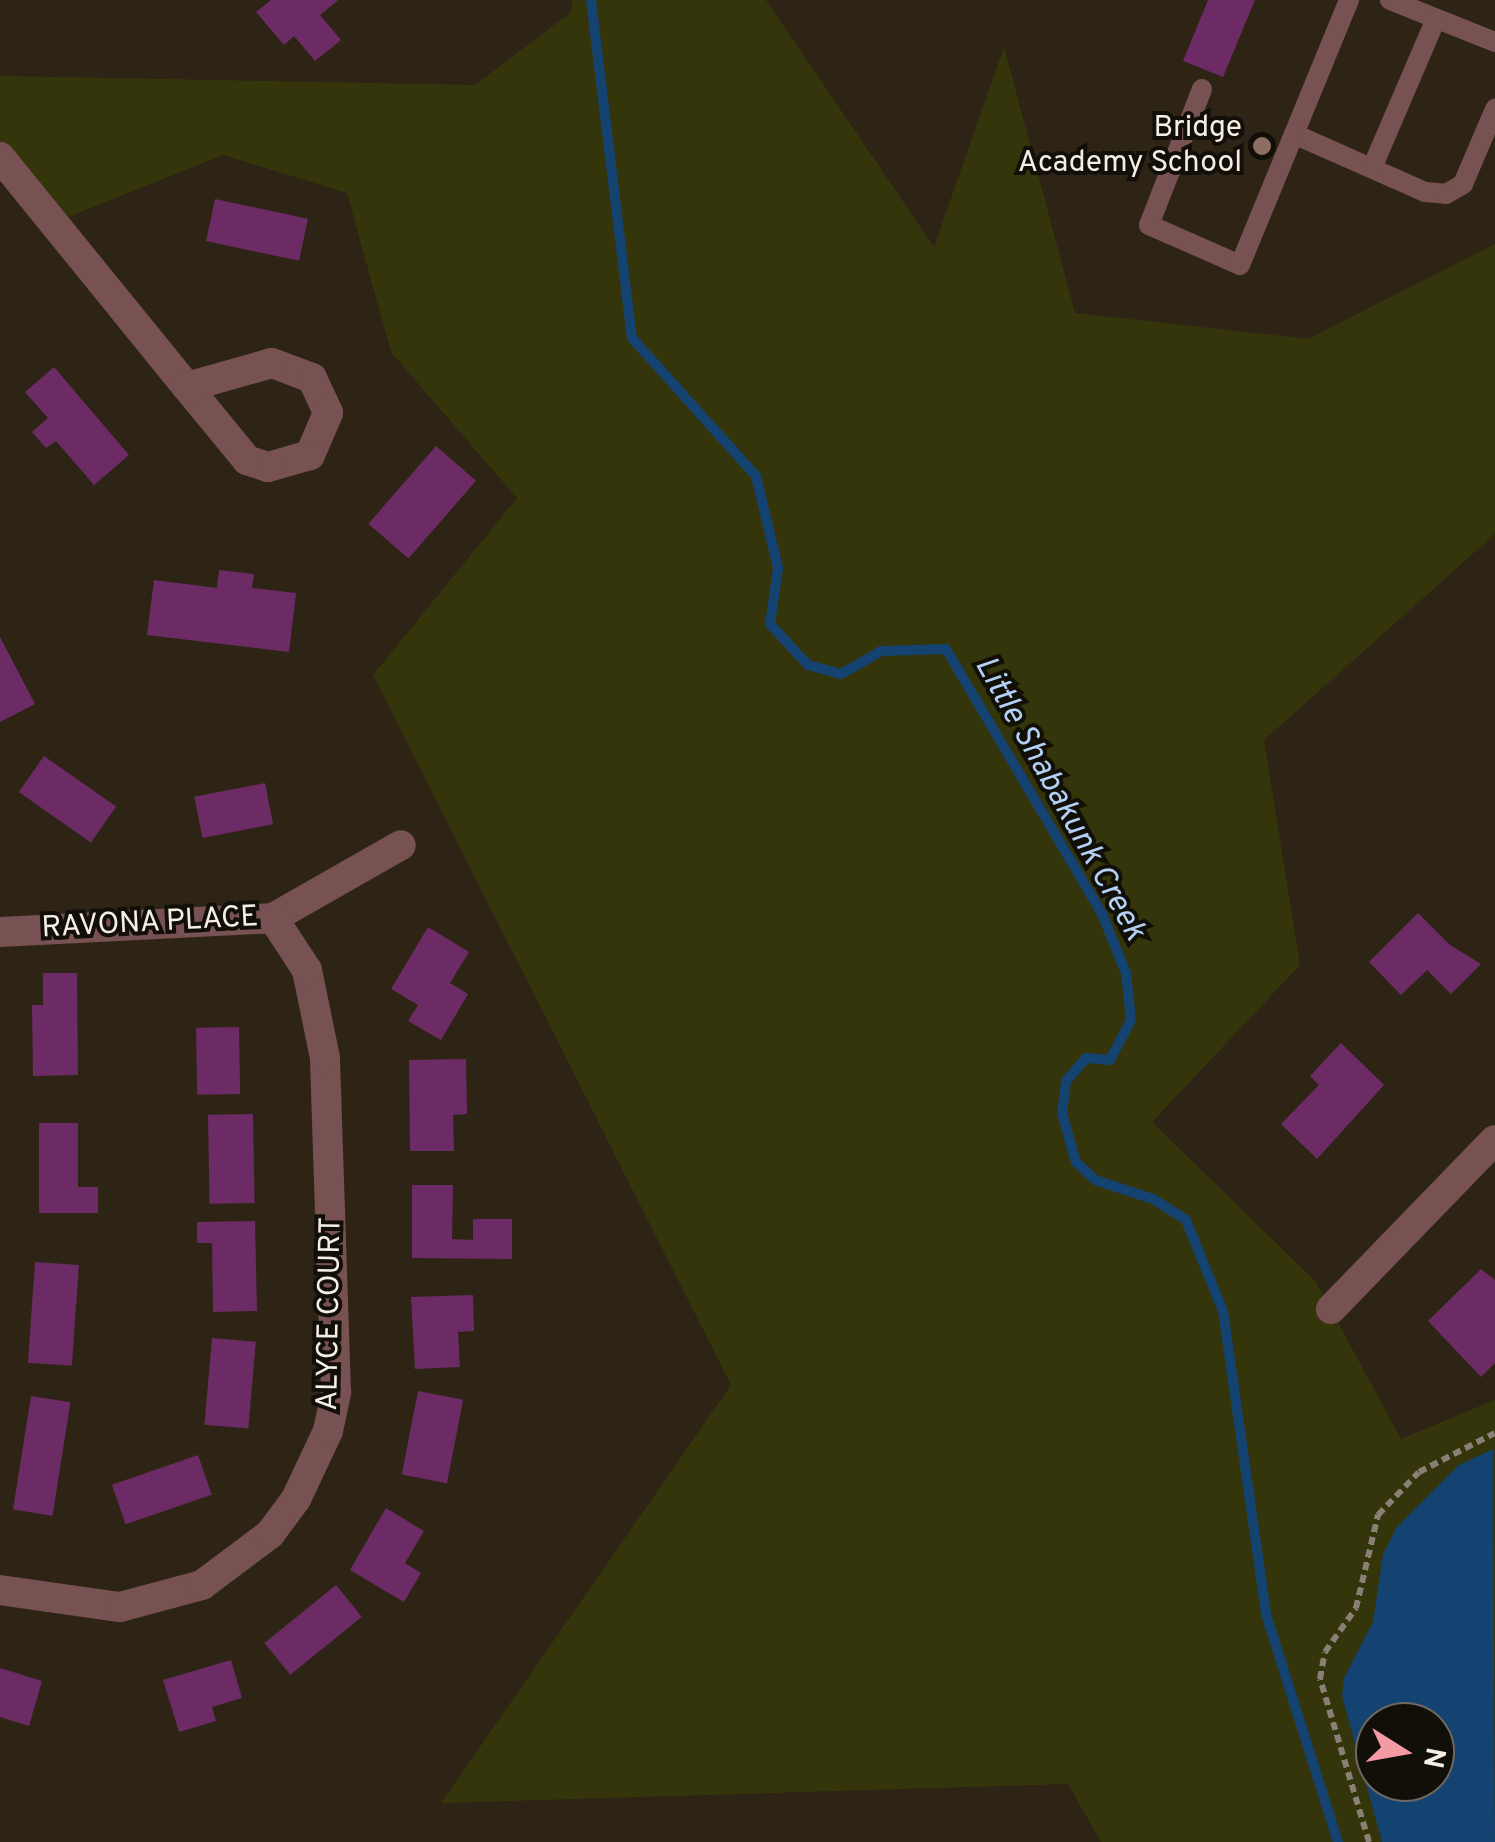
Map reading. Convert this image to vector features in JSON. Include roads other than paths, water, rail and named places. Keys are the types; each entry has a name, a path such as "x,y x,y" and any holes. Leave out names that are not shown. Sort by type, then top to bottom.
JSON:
{"street":[{"path":"0,157 246,460 268,468 310,455 324,433 322,393 293,366 272,363 187,387"},
{"name":"RAVONA PLACE","path":"0,932 273,918 400,845"},
{"name":"ALYCE COURT","path":"0,1590 120,1607 202,1585 270,1534 296,1499 328,1431 336,1392 324,1058 307,970 273,918"},
{"path":"1331,1309 1495,1140"}],"lane":[{"path":"1202,89 1149,226 1240,264 1348,0"},
{"path":"1390,0 1495,42"},
{"path":"1372,168 1436,19"},
{"path":"1294,134 1425,192 1446,194 1462,184 1495,109"}],"water":[{"path":"1493,1449 1495,1842 1382,1842 1371,1802 1455,1802 1455,1702 1355,1702 1355,1743 1342,1696 1344,1678 1373,1622 1383,1554 1397,1527 1459,1465"}],"waterway":[{"name":"Little Shabakunk Creek","path":"591,0 632,338 756,476 778,568 770,624 808,665 841,674 881,651 946,649 1102,914 1126,973 1131,1020 1110,1060 1086,1058 1066,1081 1062,1113 1076,1162 1095,1180 1153,1199 1186,1220 1223,1311 1266,1614 1338,1842"}],"place":[{"name":"Bridge Academy School","path":"1262,146"}]}
